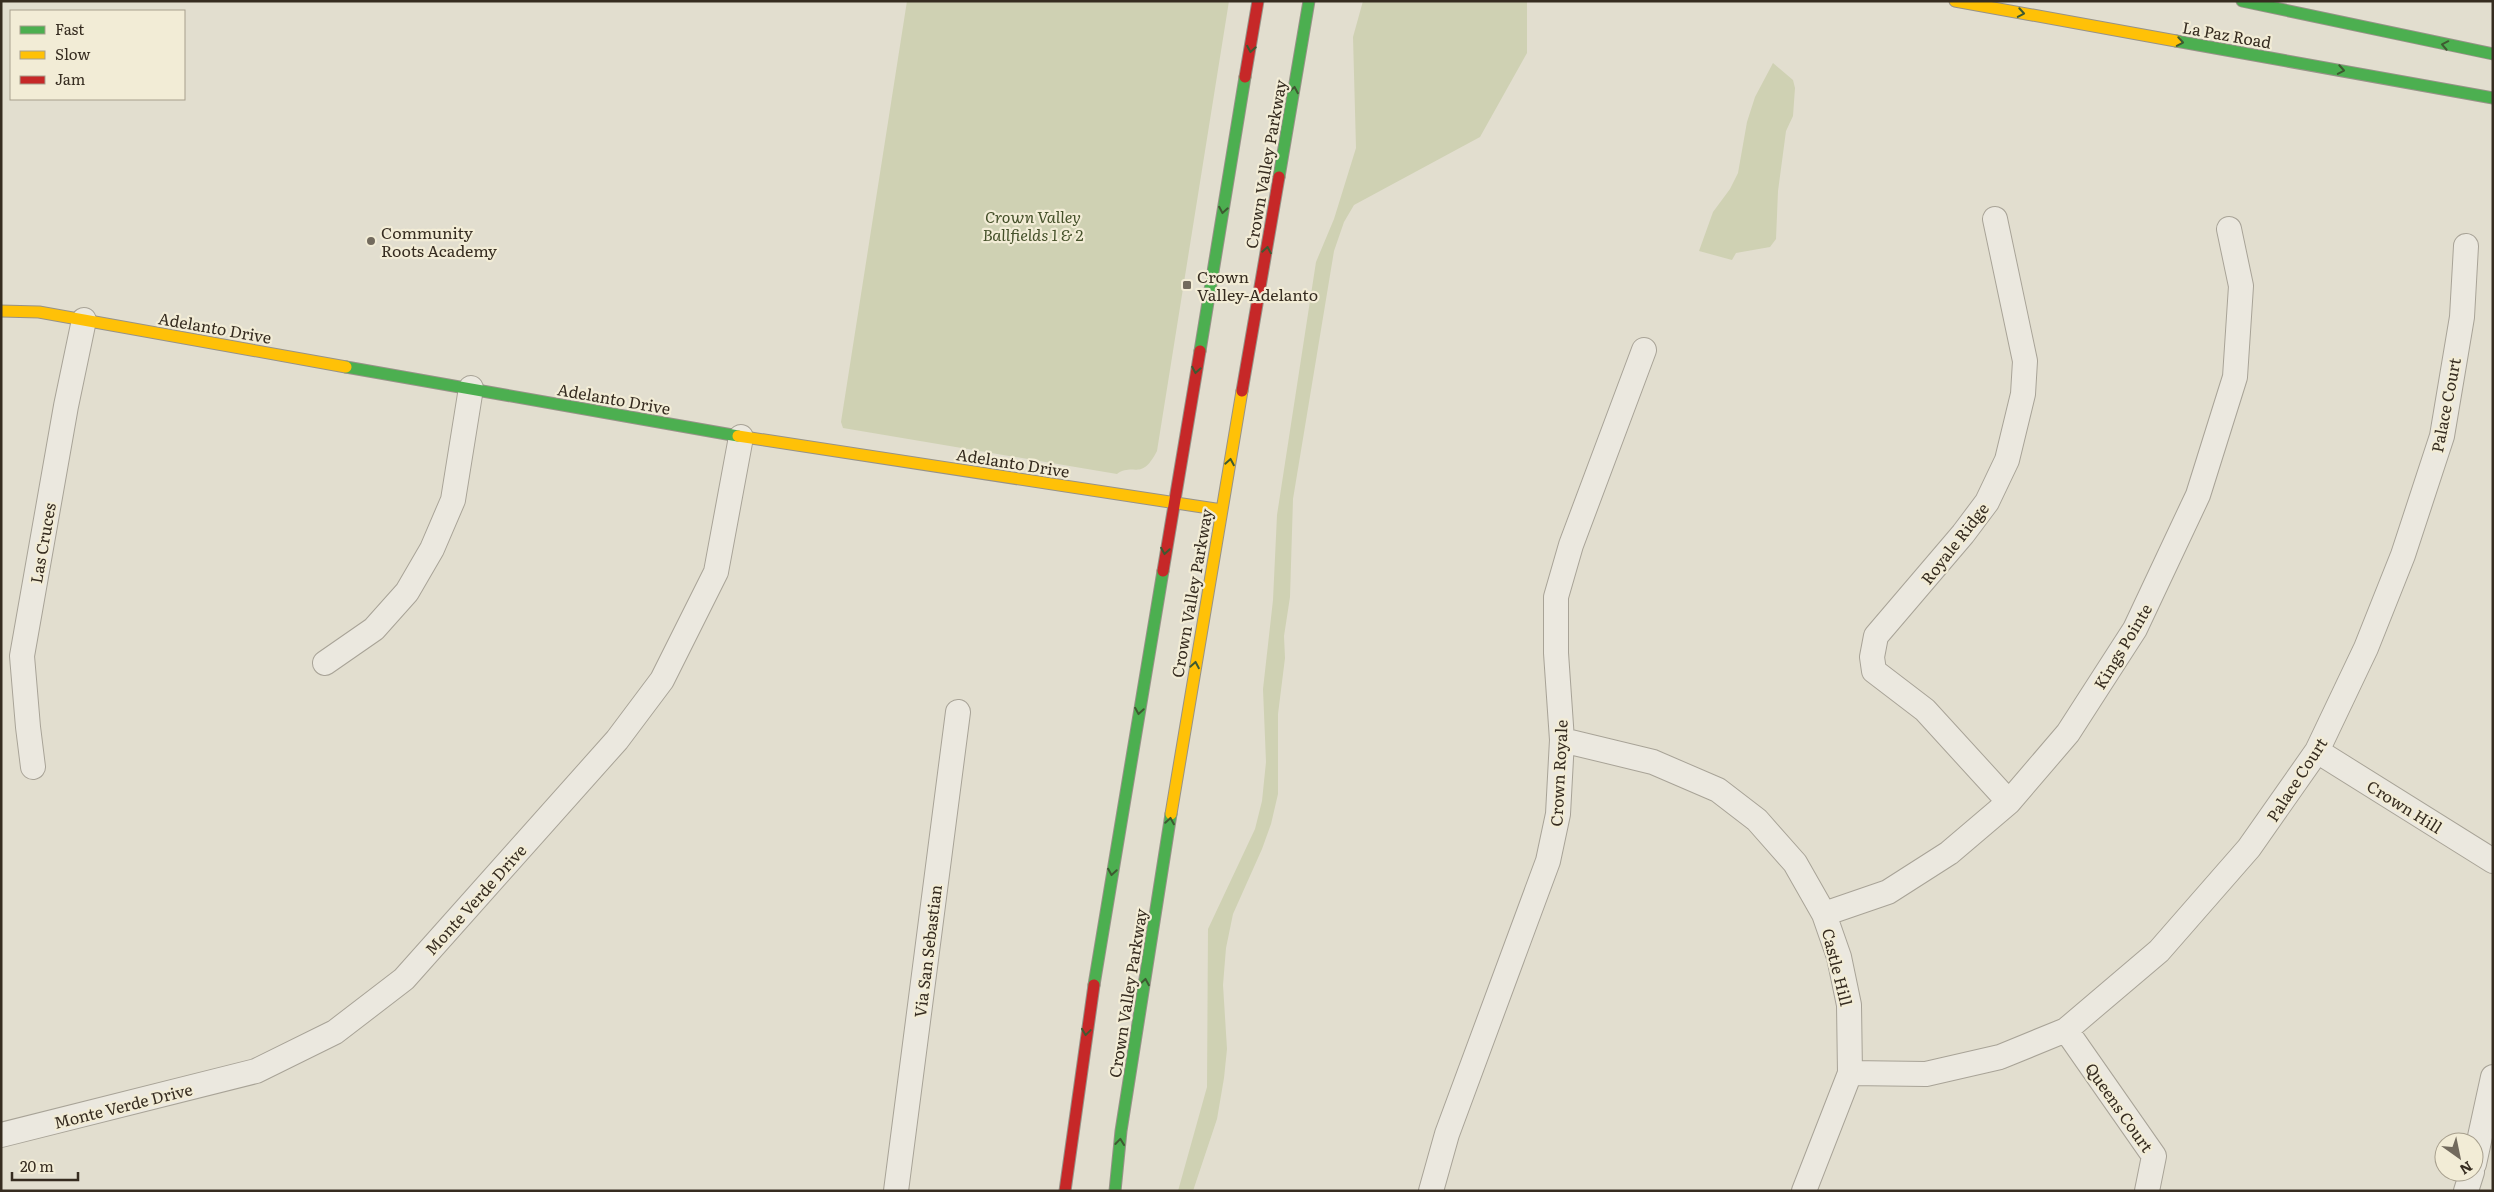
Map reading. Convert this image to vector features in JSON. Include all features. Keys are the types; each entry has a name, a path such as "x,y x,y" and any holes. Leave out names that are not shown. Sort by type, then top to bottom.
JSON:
{"main road":[{"name":"Crown Valley Parkway","path":"1065,1191 1091,1002 1258,1"},
{"name":"Crown Valley Parkway","path":"1114,1191 1121,1132 1187,713 1309,1"},
{"name":"La Paz Road","path":"1955,1 2493,98"},
{"name":"La Paz Road","path":"2242,1 2493,54"},
{"name":"Adelanto Drive","path":"1,311 39,312 741,437 1222,510"}],"street":[{"name":"Royale Ridge","path":"1995,219 2025,360 2023,394 2007,460 1987,502 1876,636 1872,657 1874,671 1925,710 2009,802"},
{"name":"Kings Pointe","path":"1824,914 1888,892 1949,853 2009,802 2068,733 2135,629 2198,495 2235,377 2241,286 2229,229"},
{"name":"Palace Court","path":"1850,1073 1926,1074 2000,1057 2066,1030 2159,950 2249,848 2318,751 2366,648 2403,555 2442,436 2462,318 2466,246"},
{"name":"Las Cruces","path":"33,767 22,656 66,406 84,320"},
{"name":"Crown Royale","path":"1431,1191 1446,1134 1548,862 1558,814 1562,740 1556,653 1556,597 1571,545 1644,350"},
{"path":"325,663 374,629 406,592 432,550 453,500 471,388"},
{"name":"Monte Verde Drive","path":"1,1135 256,1071 335,1032 404,979 617,740 662,680 716,572 741,437"},
{"name":"Via San Sebastian","path":"896,1191 958,712"},
{"name":"Castle Hill","path":"1562,740 1653,762 1718,790 1757,820 1795,862 1824,914 1839,957 1849,1005 1850,1073 1804,1191"},
{"name":"Crown Hill","path":"2318,751 2493,861"},
{"name":"Queens Court","path":"2066,1030 2154,1156 2147,1191"},
{"path":"2481,1132 2493,1077"}],"green space":[{"name":"Crown Valley Ballfields 1 & 2","path":"907,1 1229,1 1157,451 1142,469 1123,471 1117,474 843,428 841,422"},
{"path":"1363,1 1527,1 1527,53 1480,137 1354,205 1344,222 1334,251 1293,499 1290,597 1284,636 1285,658 1278,714 1278,794 1271,824 1262,849 1233,914 1226,948 1223,985 1227,1049 1217,1119 1193,1191 1178,1191 1207,1087 1208,929 1255,829 1262,801 1266,762 1263,689 1273,600 1277,515 1316,262 1334,219 1356,148 1353,37"},
{"path":"1773,63 1793,80 1795,88 1793,116 1786,131 1778,191 1776,239 1770,247 1736,253 1732,260 1699,251 1713,212 1730,189 1738,173 1747,122 1755,97"}],"traffic: fast":[{"path":"1279,177 1309,1"},
{"path":"2242,1 2493,54"},
{"path":"2176,41 2493,98"},
{"path":"1200,351 1245,77"},
{"path":"346,367 738,436"},
{"path":"1094,985 1163,571"},
{"path":"1115,1191 1121,1131 1171,814"}],"traffic: slow":[{"path":"1955,1 2176,41"},
{"path":"1,311 39,312 346,367"},
{"path":"1171,814 1242,391"},
{"path":"738,436 1222,510"}],"traffic: jam":[{"path":"1245,77 1258,1"},
{"path":"1242,391 1279,177"},
{"path":"1163,571 1200,351"},
{"path":"1065,1191 1094,985"}],"place":[{"name":"Community Roots Academy","path":"371,241"},
{"name":"Crown Valley-Adelanto","path":"1187,285"}]}
